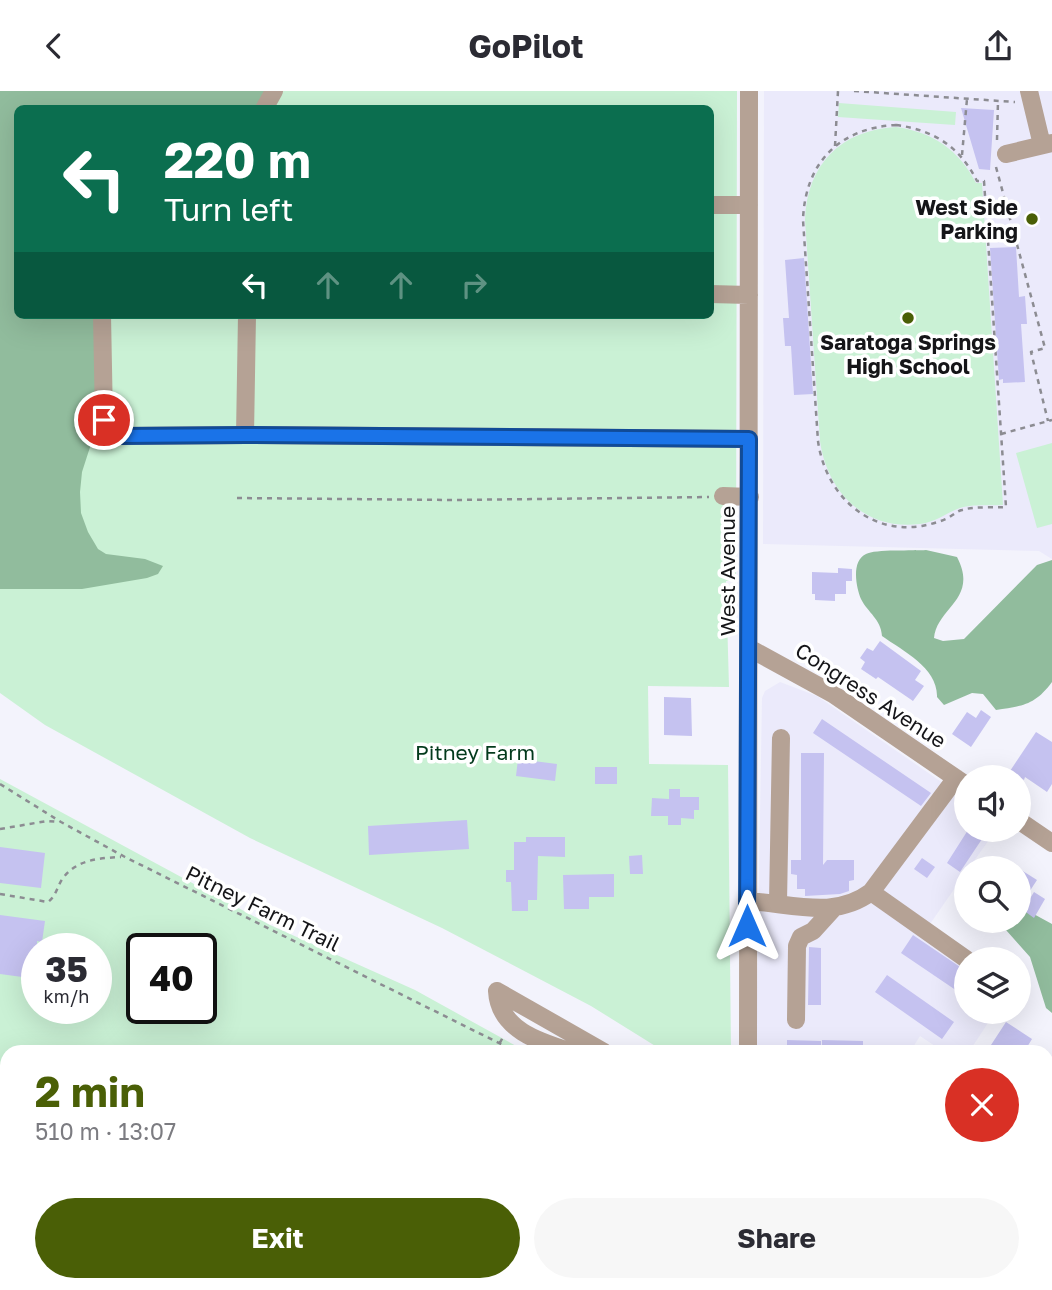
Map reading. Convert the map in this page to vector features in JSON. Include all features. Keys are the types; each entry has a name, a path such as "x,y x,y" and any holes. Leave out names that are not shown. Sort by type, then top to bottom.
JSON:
{"street":[{"name":"West Avenue","path":"748,1045 749,91"},
{"path":"1000,154 1047,144 1025,97"},
{"path":"714,205 749,205"},
{"path":"714,294 750,295"},
{"path":"102,319 104,420 108,431 120,436 749,439"},
{"path":"245,435 247,319"},
{"path":"723,496 750,497"},
{"name":"Congress Avenue","path":"749,648 833,694 954,776"},
{"path":"778,904 781,738"},
{"path":"747,901 833,909 856,902 871,892 954,790"},
{"path":"1031,829 1052,843"},
{"path":"871,892 954,951"},
{"path":"796,1020 797,946 801,937 813,931 833,909"},
{"path":"550,1045 510,1025 498,1000 497,991 592,1045"}],"path":[{"path":"835,146 838,91"},
{"path":"854,91 998,101 1025,97"},
{"path":"962,157 967,99"},
{"path":"998,101 1000,154 1045,348 1031,352 1050,421 1001,434"},
{"path":"896,125 926,131 962,157 977,181 984,181 1006,507 962,510 935,523 920,526 890,525 863,515 850,506 831,483 822,463 818,441 803,220 811,177 835,146 867,129 896,125"},
{"path":"237,498 453,500 723,496"},
{"name":"Pitney Farm Trail","path":"0,784 125,857 503,1045"},
{"path":"0,829 47,821 61,822"},
{"path":"0,894 48,902 54,897 62,878 75,866 97,858 125,857"}],"shaded area":[{"name":"Saratoga Springs High School","path":"764,91 1052,91 1052,559 1039,551 763,544"},
{"path":"780,682 817,696 954,791 954,842 987,842 978,856 954,856 954,889 930,924 964,947 954,947 954,1024 987,1024 974,1045 934,1045 920,1036 914,1045 756,1045 762,698 765,691"}],"green space":[{"path":"0,91 277,91 261,105 14,105 14,319 94,319 101,413 82,472 81,513 98,549 106,554 145,559 163,566 158,574 147,578 82,589 0,589"},
{"name":"Pitney Farm","path":"251,91 737,91 736,581 726,581 729,687 648,686 649,764 728,765 731,1045 654,1045 591,1006 442,928 250,838 45,725 0,693 0,571 75,319 714,319 714,105 112,105"},
{"path":"839,103 956,112 955,125 838,117"},
{"path":"896,127 922,133 944,145 962,161 976,183 982,183 1003,505 965,507 931,521 900,525 866,514 852,504 840,492 824,459 820,441 805,220 812,182 831,154 859,135"},
{"path":"1052,443 1052,524 1037,528 1016,453"},
{"path":"926,550 957,557 962,571 960,593 942,618 934,638 943,641 964,639 1037,565 1052,560 1052,682 1040,696 1021,705 996,710 983,694 972,693 944,705 937,697 936,687 926,669 882,636 879,625 859,594 856,581 858,562 861,557 871,552"},
{"path":"0,779 270,925 415,990 514,1045 0,1045"},
{"path":"1031,913 1052,924 1052,1013 1046,1008 1031,960 1031,947 1021,947 1009,933 1031,933"}],"building":[{"path":"961,108 994,110 990,170 979,169"},
{"path":"1016,247 1019,297 1025,296 1027,324 1021,324 1025,382 1003,383 1003,379 999,380 990,248"},
{"path":"804,258 813,394 794,395 791,346 785,346 783,318 789,318 785,260"},
{"path":"838,568 852,569 852,581 846,581 846,594 835,594 835,601 815,600 815,594 812,594 812,572 838,573"},
{"path":"880,641 921,671 915,680 924,686 913,701 861,669 865,662 860,658 867,648 873,651"},
{"path":"664,697 691,698 692,736 664,735"},
{"path":"981,710 991,717 971,747 952,734 967,712 976,718"},
{"path":"822,719 931,793 921,806 813,733"},
{"path":"1036,732 1052,742 1052,784 1047,792 1031,781 1031,765 1014,765"},
{"path":"801,753 824,753 823,865 827,860 854,860 854,880 849,881 849,891 840,894 805,896 805,889 797,889 797,875 791,874 791,860 801,860"},
{"path":"518,759 557,764 555,781 516,776"},
{"path":"595,767 617,767 617,784 595,784"},
{"path":"669,789 680,789 680,797 699,797 699,810 694,810 694,819 681,818 681,825 668,825 668,816 651,816 652,798 669,799"},
{"path":"467,820 469,849 369,855 368,826"},
{"path":"526,837 565,837 565,857 538,856 537,900 528,900 528,911 512,911 511,882 506,882 506,870 514,870 514,842 526,842"},
{"path":"960,842 980,842 971,856 954,856 954,868 947,863"},
{"path":"0,847 45,853 41,888 0,883"},
{"path":"642,855 643,874 630,874 629,856"},
{"path":"922,858 935,867 927,878 914,869"},
{"path":"614,874 614,897 589,897 589,909 564,909 563,875"},
{"path":"1031,876 1037,880 1031,889"},
{"path":"1034,892 1045,899 1034,918 1031,916 1031,897"},
{"path":"0,915 45,921 43,933 21,933 21,977 0,974"},
{"path":"913,935 954,963 954,989 901,953"},
{"path":"809,947 821,948 821,1005 808,1005"},
{"path":"887,975 954,1022 942,1039 875,992"},
{"path":"1005,1024 1009,1024 1032,1039 1028,1045 991,1045"},
{"path":"787,1040 821,1041 821,1045 787,1045"},
{"path":"822,1040 863,1041 863,1045 822,1045"}],"place":[{"name":"West Side Parking","path":"1032,219"},
{"name":"Saratoga Springs High School","path":"908,318"}],"route":[{"path":"104,420 108,431 120,436 749,439 747,926"}]}
